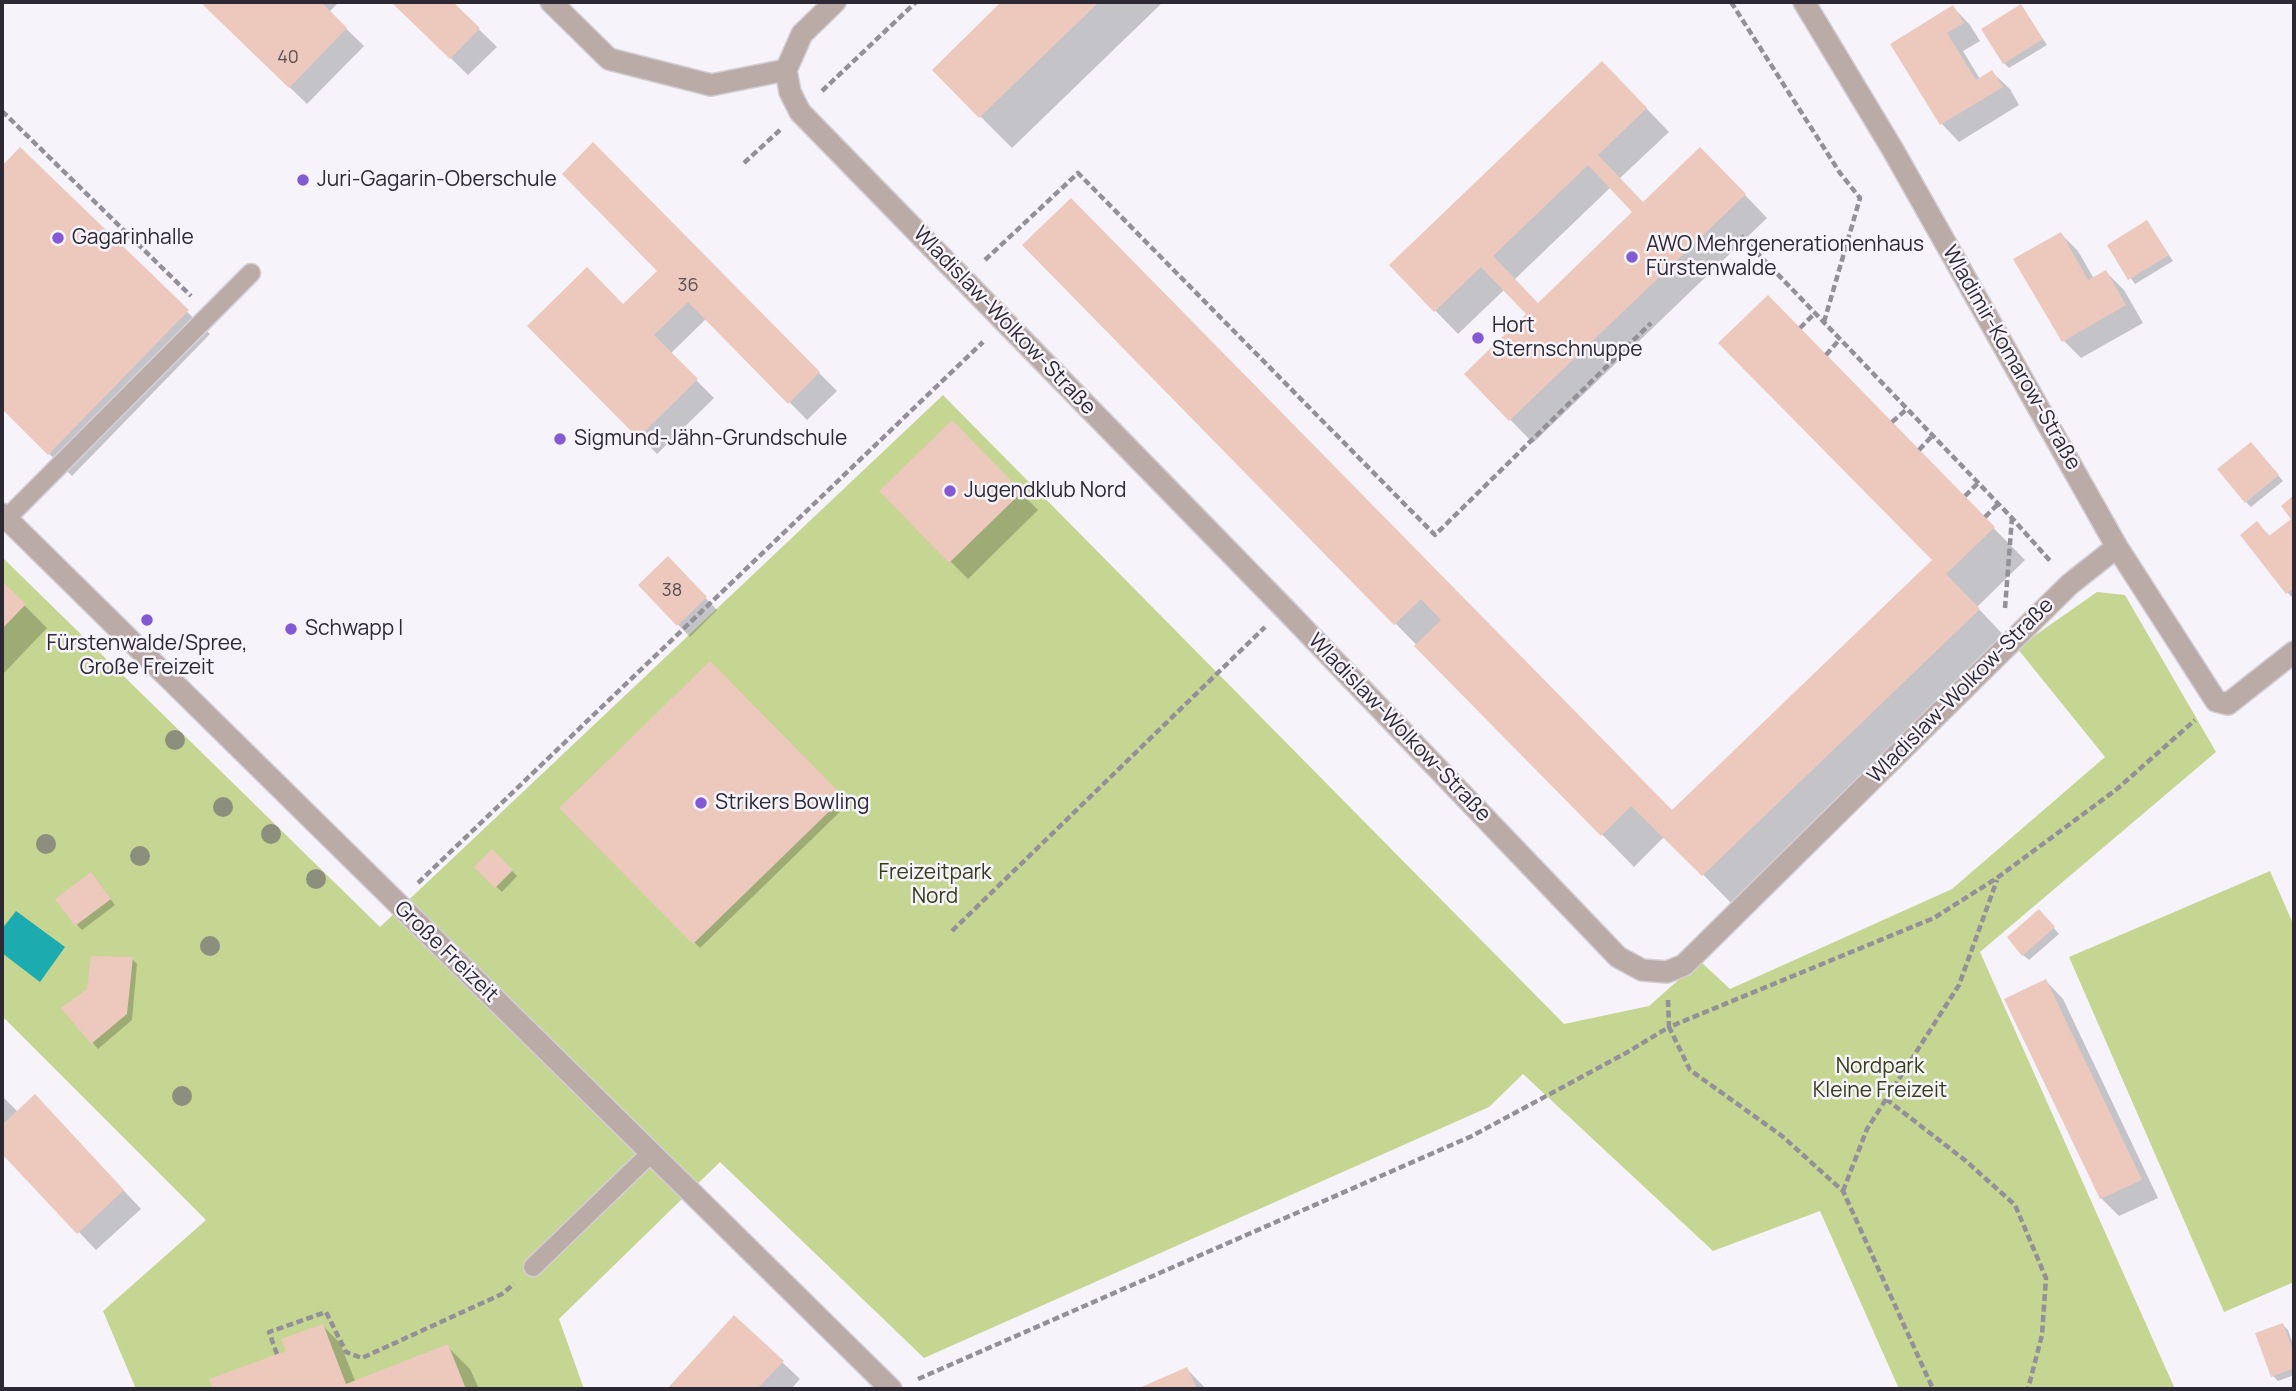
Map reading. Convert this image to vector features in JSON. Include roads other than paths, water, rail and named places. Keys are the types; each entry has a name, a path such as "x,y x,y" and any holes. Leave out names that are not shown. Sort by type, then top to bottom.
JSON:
{"street":[{"path":"551,2 609,59 711,85 786,70 802,34 835,2"},
{"name":"Wladimir-Komarow-Straße","path":"1804,2 1893,150 2118,547 2222,702 2294,652"},
{"name":"Wladislaw-Wolkow-Straße","path":"786,70 790,92 800,112 1284,608 1618,957 1642,970 1667,972 1684,965 2070,584 2118,547"},
{"name":"Große Freizeit","path":"4,516 651,1153 899,1387"}],"lane":[{"path":"4,516 251,273"},
{"path":"533,1267 651,1153"}],"water":[{"path":"16,911 65,947 40,982 2,953 2,929"}],"place":[{"name":"Juri-Gagarin-Oberschule","path":"303,180"},
{"name":"Gagarinhalle","path":"58,238"},
{"name":"AWO Mehrgenerationenhaus Fürstenwalde","path":"1632,257"},
{"name":"Hort Sternschnuppe","path":"1478,338"},
{"name":"Sigmund-Jähn-Grundschule","path":"560,439"},
{"name":"Jugendklub Nord","path":"950,491"},
{"name":"Fürstenwalde/Spree, Große Freizeit","path":"147,620"},
{"name":"Schwapp I","path":"291,629"},
{"name":"Strikers Bowling","path":"701,803"}],"park label":[{"name":"Freizeitpark Nord","path":"935,885"},
{"name":"Nordpark Kleine Freizeit","path":"1880,1079"}]}
